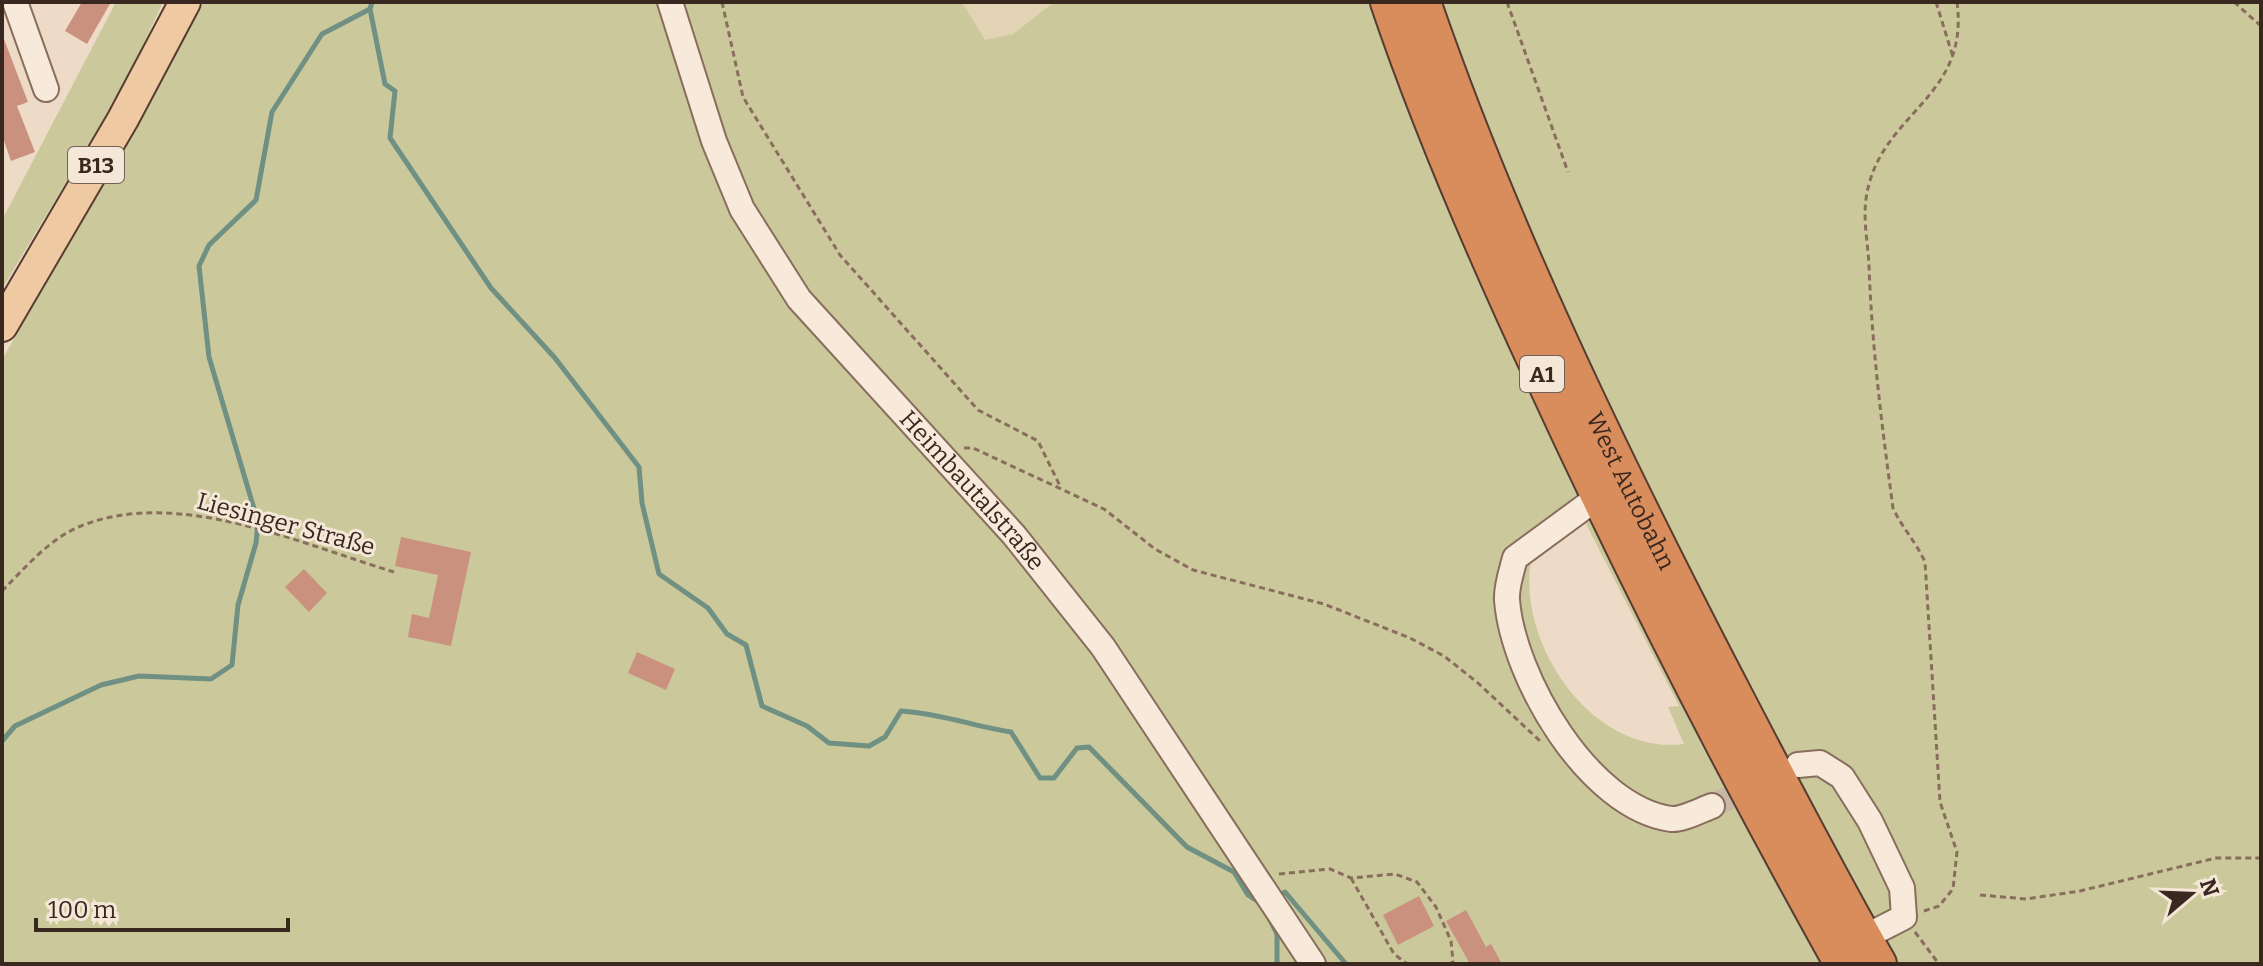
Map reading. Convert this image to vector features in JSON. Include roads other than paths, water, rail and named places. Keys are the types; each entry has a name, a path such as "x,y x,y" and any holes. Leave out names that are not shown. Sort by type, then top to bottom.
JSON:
{"highway":[{"name":"West Autobahn","path":"1389,2 1485,251 1598,497 1741,776 1862,955"},
{"name":"West Autobahn","path":"1422,2 1513,239 1628,488 1862,955"}],"main road":[{"name":"B13","path":"2,326 123,119 185,2"}],"street":[{"path":"15,2 46,89"},
{"name":"Heimbautalstraße","path":"670,2 680,42 714,141 742,209 799,299 1014,535 1103,647 1313,964"},
{"path":"1598,497 1515,558 1506,598 1518,653 1558,732 1604,787 1641,808 1674,819 1712,806"},
{"path":"1798,765 1820,763 1842,777 1870,821 1902,888 1904,917 1862,955"}],"waterway":[{"path":"372,2 370,9 385,84 395,91 390,138 491,288 555,358 639,467 642,503 659,574 708,608 727,634 746,645 762,706 807,726 829,743 869,746 885,737 901,711 1011,732 1040,778 1054,778 1077,748 1089,747 1187,847 1234,872 1248,895 1262,904"},
{"path":"2,741 15,726 101,685 139,676 211,679 232,665 238,605 256,543 258,522 209,357 199,266 209,245 256,200 272,112 322,34 370,9"},
{"path":"1277,896 1285,892 1346,964"},
{"path":"1270,920 1277,934 1277,964"}],"tunnel":[{"path":"1712,806 1760,783"}]}
